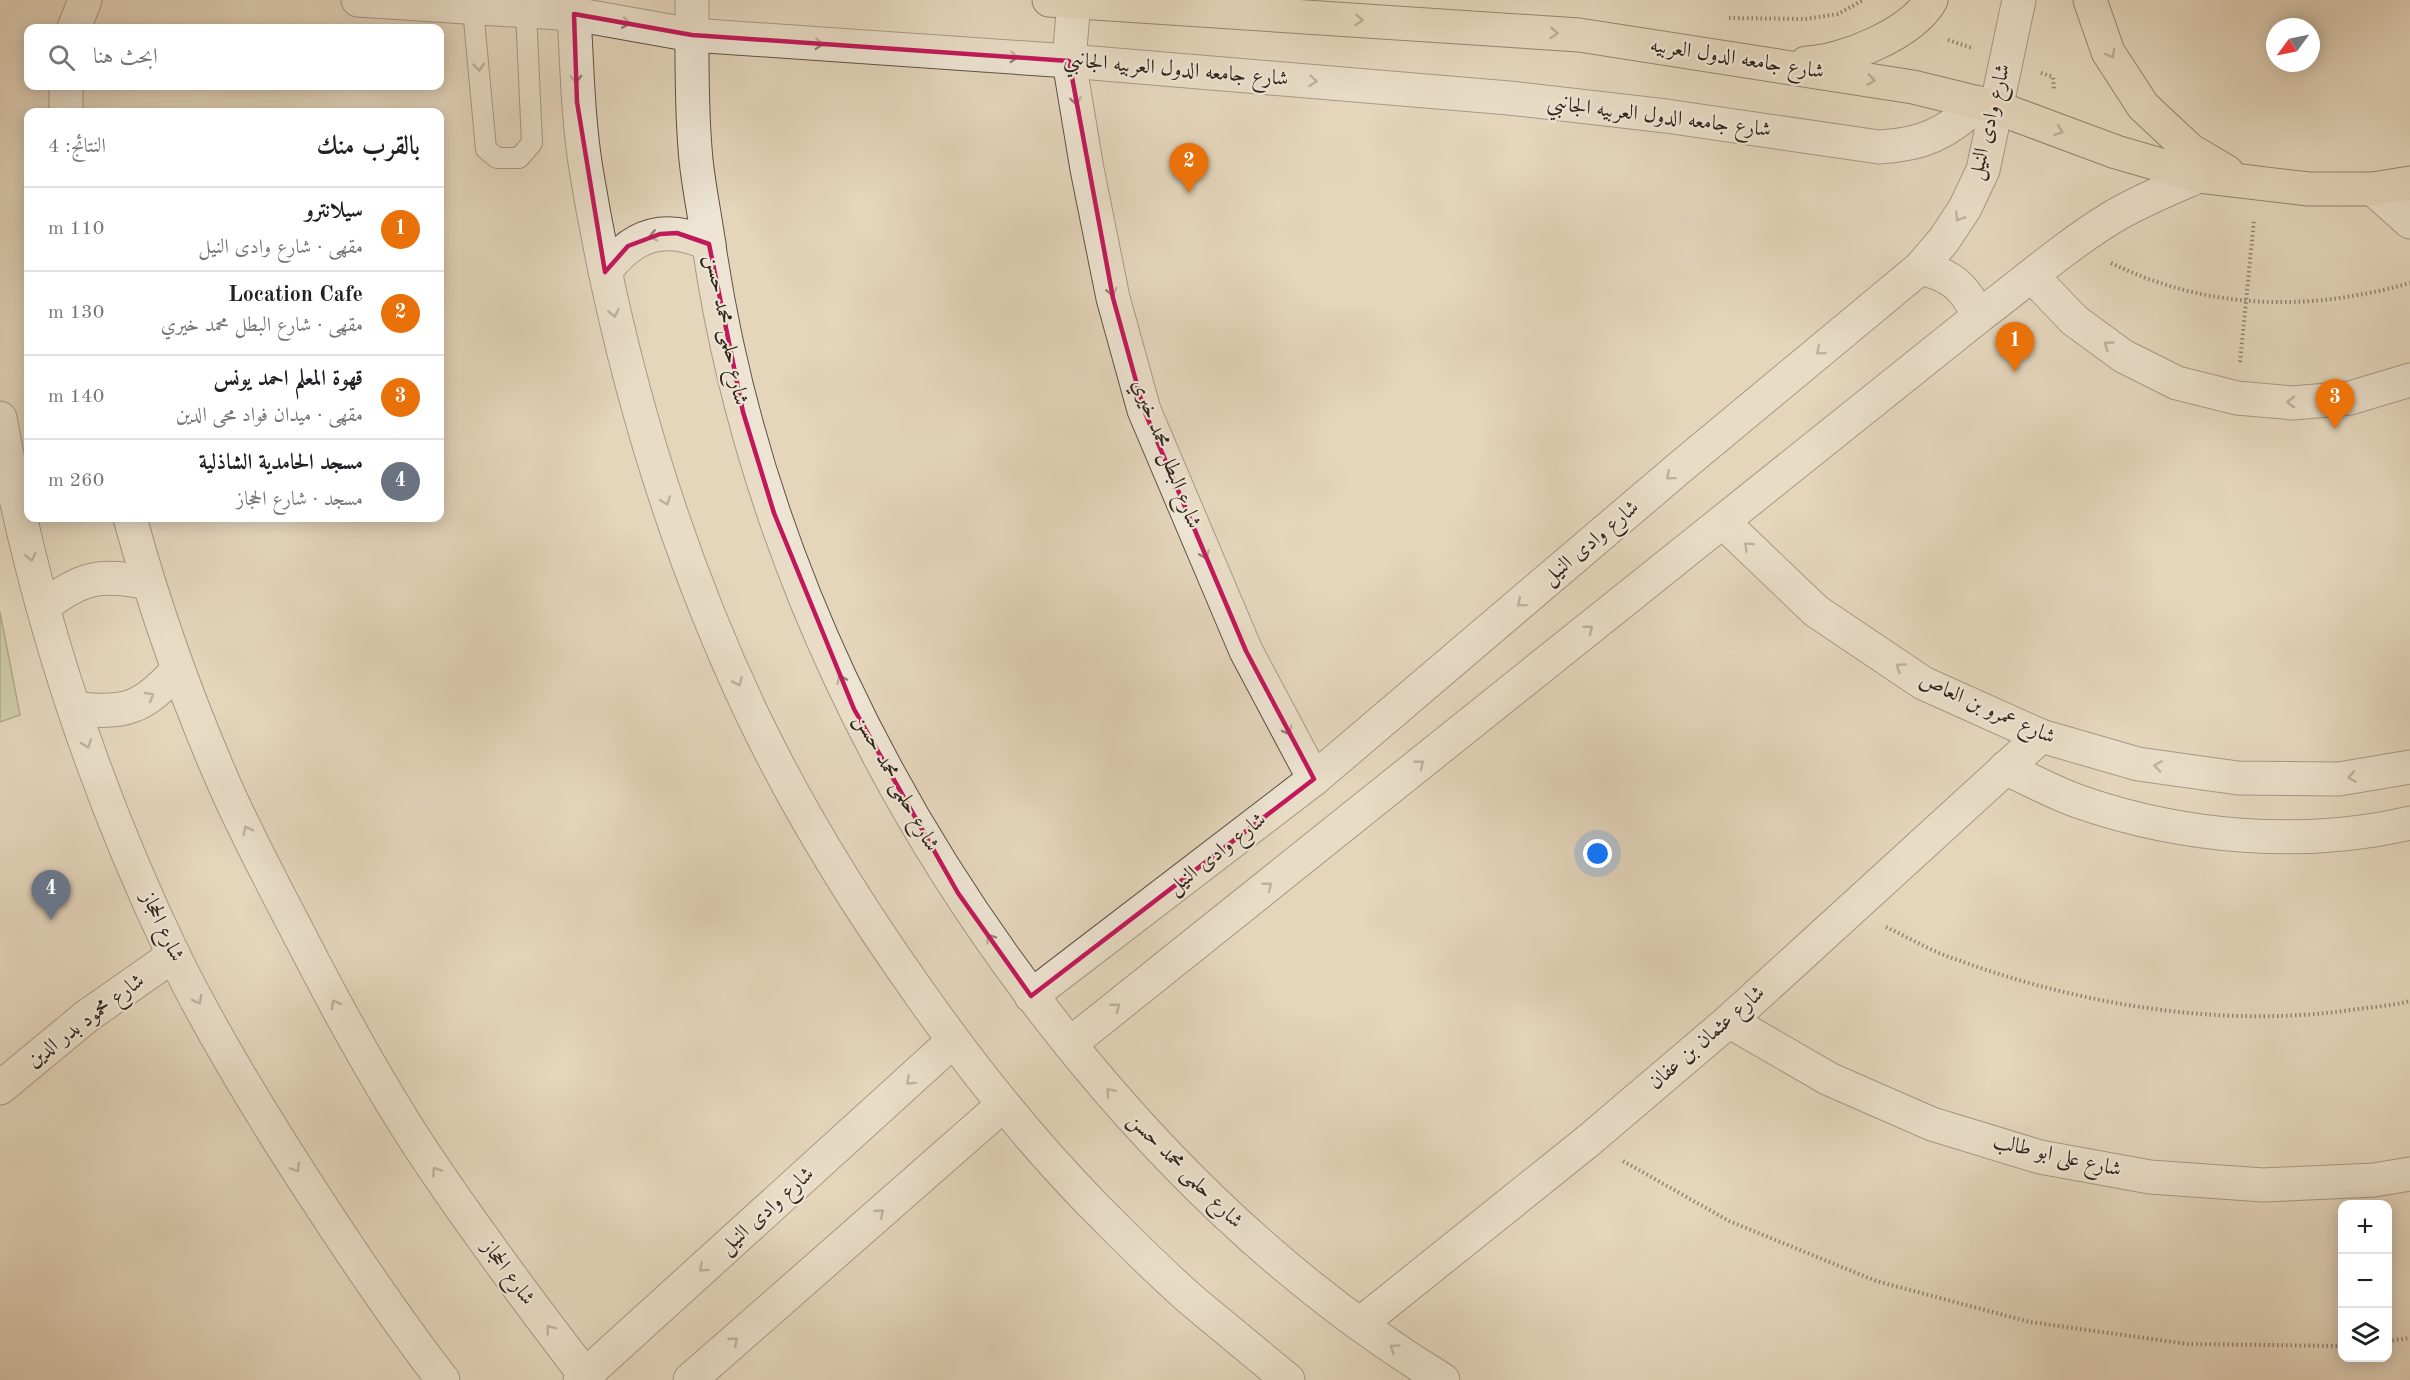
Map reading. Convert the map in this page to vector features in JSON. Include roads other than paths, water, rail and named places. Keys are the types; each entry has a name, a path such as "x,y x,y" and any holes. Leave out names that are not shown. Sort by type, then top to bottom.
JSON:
{"main road":[{"path":"1768,63 1810,63 1862,49 1909,25 1926,9 1931,0"},
{"path":"2090,0 2108,52 2143,106 2190,150 2252,184"},
{"name":"شارع جامعه الدول العربيه","path":"1062,1 1579,35 1913,87 1987,105 2116,152 2199,176 2309,189 2373,189 2410,183"}],"street":[{"path":"76,24 85,0"},
{"name":"شارع جامعه الدول العربيه الجانبي","path":"358,0 526,12 573,7 692,35 1069,61 1509,98 1879,147 1900,146 1921,141 1942,132 1987,105"},
{"name":"شارع حلمى محمد حسن","path":"692,0 695,152 718,309 742,412 774,513 811,612 854,709 903,802 958,893 1031,996 1121,1106 1176,1166 1234,1222 1296,1275 1360,1324 1443,1380"},
{"name":"شارع وادى النيل","path":"1031,996 1314,779 1678,469 1920,268 1944,240 1965,208 1978,179 1990,141 1987,105 2019,0"},
{"name":"شارع البطل محمد خيري","path":"1062,1 1069,61 1087,170 1113,298 1144,410 1246,651 1314,779"},
{"path":"573,7 579,113 586,167 624,357 659,480 702,599 753,716 819,838 880,937 953,1041 1003,1105 1094,1206 1167,1277 1288,1380"},
{"path":"66,90 66,108"},
{"path":"1070,1044 2073,243 2144,200 2199,176"},
{"path":"2373,189 2410,222"},
{"path":"606,272 615,258 628,246 644,238 676,233 709,244"},
{"path":"1920,268 1936,271 1951,278 1972,302 1978,317"},
{"path":"2032,276 2074,320 2123,356 2177,383 2236,398 2293,403 2350,398 2410,380"},
{"name":"شارع الحجاز","path":"0,418 11,477 43,607 74,708 108,801 174,955 229,1057 290,1159 356,1259 444,1380"},
{"name":"شارع الحجاز","path":"131,522 148,583 177,670 225,787 347,1026 420,1147 500,1264 583,1378"},
{"name":"شارع عمرو بن العاص","path":"1723,522 1816,611 1923,683 2040,736 2138,764 2238,778 2339,779 2410,767"},
{"path":"43,607 66,589 92,580 120,577 148,583"},
{"path":"74,708 104,712 132,706 158,692 177,670"},
{"name":"شارع عثمان بن عفان","path":"1360,1324 1588,1141 1730,1020 2040,736"},
{"path":"2005,768 2079,802 2156,824 2224,833 2315,836 2410,823"},
{"name":"شارع محمود بدر الدين","path":"0,1088 87,1016 174,955"},
{"name":"شارع على ابو طالب","path":"1730,1020 1839,1084 1932,1124 2040,1157 2150,1177 2263,1185 2374,1180 2410,1174"},
{"name":"شارع وادى النيل","path":"583,1378 953,1041"},
{"path":"690,1380 1003,1105"}],"lane":[{"path":"473,9 486,149 497,158 519,158 532,143 526,12"}],"place":[{"name":"Location Cafe","path":"1189,193"},
{"name":"سيلانترو","path":"2015,372"},
{"name":"قهوة المعلم احمد يونس","path":"2335,429"},
{"name":"مسجد الحامدية الشاذلية","path":"51,920"}]}
